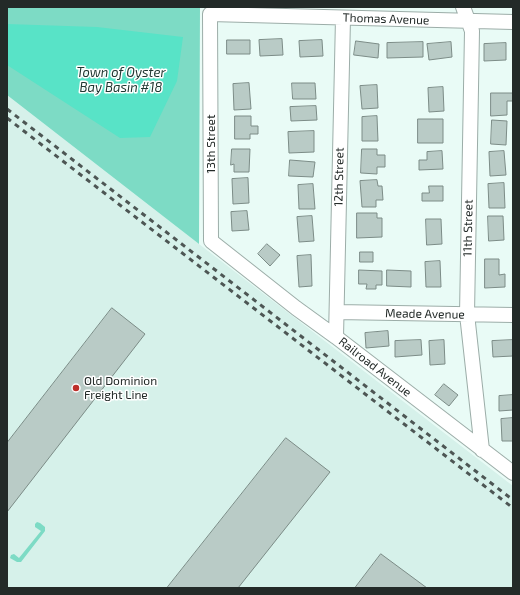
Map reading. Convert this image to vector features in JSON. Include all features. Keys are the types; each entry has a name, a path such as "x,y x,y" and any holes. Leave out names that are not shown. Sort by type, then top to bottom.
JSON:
{"street":[{"name":"11th Street","path":"463,7 472,31 466,314 482,450"},
{"name":"Thomas Avenue","path":"210,14 513,22"},
{"name":"13th Street","path":"210,14 211,241 238,262"},
{"name":"12th Street","path":"336,337 343,18"},
{"name":"Railroad Avenue","path":"238,262 513,474"},
{"name":"Meade Avenue","path":"337,312 513,315"}],"shaded area":[{"path":"7,7 200,7 199,244 7,95"},
{"path":"7,95 513,486 513,588 7,588"},
{"path":"37,522 45,527 45,531 21,562 17,562 10,558 11,555 14,554 19,558 41,531 35,527"}],"water":[{"name":"Town of Oyster Bay Basin #18","path":"7,24 97,27 183,37 177,81 150,137 120,138 7,65"}],"building":[{"path":"282,39 283,55 260,56 259,40"},
{"path":"227,40 250,40 250,54 227,54"},
{"path":"322,40 323,56 300,57 299,41"},
{"path":"356,41 379,44 378,58 354,55"},
{"path":"423,42 423,57 387,58 387,43"},
{"path":"451,42 452,57 429,60 427,44"},
{"path":"506,43 506,60 484,61 484,44"},
{"path":"249,83 251,109 234,110 233,84"},
{"path":"292,83 315,83 316,99 293,99"},
{"path":"377,85 378,108 362,109 360,86"},
{"path":"443,87 444,111 429,112 428,88"},
{"path":"491,93 513,93 513,101 507,101 507,115 491,116"},
{"path":"316,106 317,120 291,121 290,107"},
{"path":"235,116 251,116 251,126 258,126 258,134 250,134 250,139 235,139"},
{"path":"377,116 378,141 362,141 362,117"},
{"path":"418,119 443,119 443,143 418,143"},
{"path":"492,120 507,121 506,145 491,144"},
{"path":"314,131 314,152 289,153 288,132"},
{"path":"232,149 250,149 249,172 234,172 234,164 231,165"},
{"path":"362,149 377,149 377,155 385,155 385,167 377,167 377,174 361,173"},
{"path":"442,151 443,169 419,170 419,160 427,160 427,152"},
{"path":"504,151 506,175 490,176 489,152"},
{"path":"290,160 315,162 313,177 289,176"},
{"path":"248,178 249,203 233,204 232,179"},
{"path":"377,180 378,186 382,186 383,200 376,200 376,207 362,207 360,181"},
{"path":"504,183 505,208 489,208 488,184"},
{"path":"313,184 315,209 299,209 298,185"},
{"path":"429,186 443,186 443,201 422,201 422,193 429,193"},
{"path":"247,211 249,230 232,231 231,212"},
{"path":"357,213 377,213 377,218 382,218 382,237 357,238"},
{"path":"312,216 314,241 299,242 297,217"},
{"path":"488,216 503,216 504,240 489,241"},
{"path":"426,219 441,219 442,244 427,245"},
{"path":"267,244 280,255 270,266 258,254"},
{"path":"360,252 373,252 373,262 360,262"},
{"path":"311,255 312,286 299,287 297,256"},
{"path":"485,259 499,259 499,275 505,274 505,287 485,288"},
{"path":"440,261 441,287 426,287 425,262"},
{"path":"359,270 382,271 382,285 376,285 376,289 366,289 367,284 359,284"},
{"path":"387,270 411,271 411,287 387,286"},
{"name":"Old Dominion Freight Line","path":"112,308 145,334 7,512 7,443"},
{"path":"388,331 389,346 366,348 365,333"},
{"path":"421,340 422,355 395,357 395,341"},
{"path":"444,340 445,364 430,365 429,341"},
{"path":"513,340 513,356 493,357 492,341"},
{"path":"444,384 458,395 449,406 435,395"},
{"path":"513,395 513,410 499,411 499,396"},
{"path":"513,418 513,441 502,441 501,419"},
{"path":"286,438 330,472 238,588 167,588"},
{"path":"381,554 427,588 355,588"}],"railway":[{"path":"7,109 513,500"},
{"path":"7,118 513,508"}],"place":[{"name":"Old Dominion Freight Line","path":"76,388"}]}
